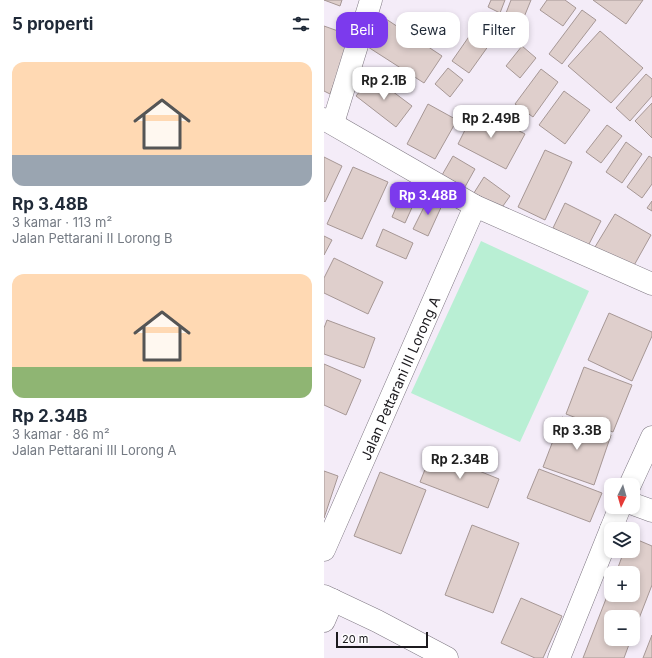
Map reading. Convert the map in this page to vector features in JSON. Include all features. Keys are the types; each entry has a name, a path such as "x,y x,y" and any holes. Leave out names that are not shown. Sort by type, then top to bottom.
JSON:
{"street":[{"path":"371,0 328,121 475,206 652,284"},
{"name":"Jalan Pettarani III Lorong A","path":"324,550 475,206"},
{"path":"633,478 652,437"},
{"path":"640,507 652,511"},
{"path":"559,658 604,546"},
{"path":"324,621 329,598 377,621 447,658"}],"green space":[{"path":"481,241 589,291 520,442 411,393"}],"building":[{"path":"324,0 342,0 340,6"},
{"path":"491,0 505,0 500,12 488,7"},
{"path":"511,0 531,0 526,12 506,12"},
{"path":"547,0 565,0 576,8 563,26 540,10"},
{"path":"593,0 643,0 626,24"},
{"path":"582,10 596,20 562,64 549,54"},
{"path":"388,20 396,26 396,48 430,48 442,56 424,83 370,48 388,48"},
{"path":"324,26 336,30 336,48 347,48 330,94 324,91"},
{"path":"600,31 643,68 611,103 568,66"},
{"path":"468,38 468,48 487,48 469,73 452,61"},
{"path":"520,48 524,48 536,58 520,78 506,66"},
{"path":"448,68 463,80 450,97 435,84"},
{"path":"541,69 558,82 533,117 515,104"},
{"path":"646,74 652,79 652,96 630,121 616,108"},
{"path":"372,76 412,106 396,127 356,96"},
{"path":"564,91 590,110 565,144 539,125"},
{"path":"652,103 652,138 635,121"},
{"path":"428,104 457,120 435,159 407,144"},
{"path":"476,108 525,134 506,169 458,144"},
{"path":"607,125 622,136 601,163 586,152"},
{"path":"626,142 642,154 622,183 606,172"},
{"path":"545,150 572,162 545,220 518,207"},
{"path":"453,156 475,169 461,194 438,182"},
{"path":"649,156 652,158 652,184 642,198 627,187"},
{"path":"324,157 342,166 325,202 324,201"},
{"path":"353,167 388,182 362,239 327,224"},
{"path":"484,177 510,196 498,213 472,196"},
{"path":"405,186 419,192 405,223 392,217"},
{"path":"429,197 443,203 428,236 413,229"},
{"path":"652,201 652,211 647,208"},
{"path":"565,203 601,221 588,246 553,228"},
{"path":"615,214 651,235 632,269 595,247"},
{"path":"383,229 413,243 406,259 376,246"},
{"path":"324,236 332,240 324,255"},
{"path":"334,258 383,282 368,314 324,293 324,278"},
{"path":"609,313 652,332 652,336 632,381 588,360"},
{"path":"327,320 375,338 364,368 324,354 324,328"},
{"path":"324,364 361,380 346,415 324,405"},
{"path":"584,367 632,385 613,432 566,414"},
{"path":"562,417 611,435 594,485 543,467"},
{"path":"432,452 499,479 488,508 420,482"},
{"path":"539,469 602,493 590,522 527,498"},
{"path":"324,471 338,476 324,518"},
{"path":"380,472 426,490 401,554 354,536"},
{"path":"472,525 519,543 493,613 445,595"},
{"path":"640,541 652,546 652,585 640,616 640,610 604,610 604,646 628,646 624,658 583,658 605,602 640,602 640,566 619,566 621,558 640,558"},
{"path":"521,598 562,616 543,658 535,658 501,643"},
{"path":"652,635 652,658 643,658"}]}
